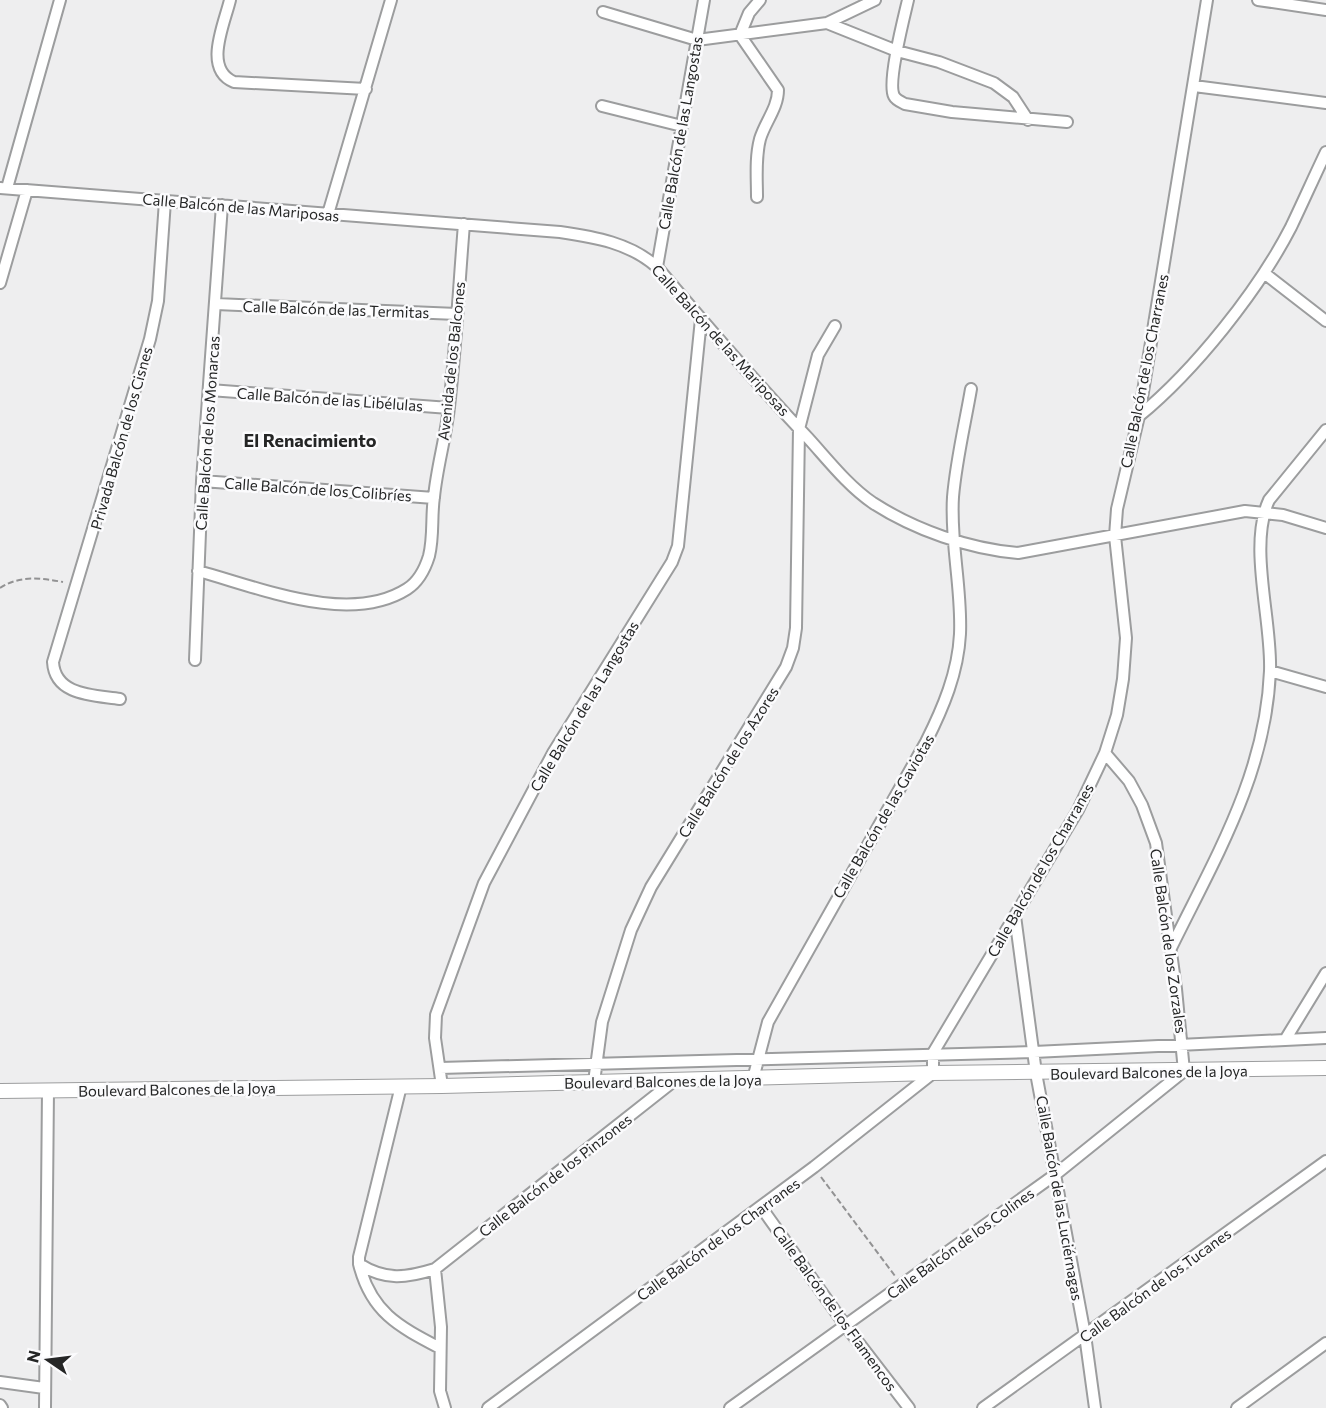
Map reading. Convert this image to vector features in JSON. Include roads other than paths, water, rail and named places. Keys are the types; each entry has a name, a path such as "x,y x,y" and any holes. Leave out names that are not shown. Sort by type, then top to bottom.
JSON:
{"street":[{"path":"4,188 60,0"},
{"path":"230,0 217,61 220,73 227,79 234,82 366,88"},
{"path":"328,214 391,0"},
{"name":"Calle Balcón de las Langostas","path":"657,267 704,0"},
{"path":"740,35 749,13 760,0"},
{"path":"603,12 697,40 827,23 875,0"},
{"path":"908,0 897,51 892,90 894,96 905,105 1028,120 1068,122"},
{"name":"Calle Balcón de los Charranes","path":"933,1053 1078,810 1105,753 1124,679 1126,638 1115,536 1117,509 1139,416 1207,0"},
{"path":"1258,0 1326,10"},
{"path":"827,23 897,51 939,62 994,82 1013,97 1028,120"},
{"path":"740,35 778,90 777,105 766,121 757,152 757,197"},
{"path":"1194,86 1326,104"},
{"path":"602,106 682,126"},
{"path":"1139,416 1189,369 1264,273 1290,228 1326,152"},
{"name":"Calle Balcón de las Mariposas","path":"4,188 579,235 629,248 644,256 657,267 799,429 860,494 893,514 952,540 997,551 1018,553 1245,511 1264,512 1326,528"},
{"path":"0,283 27,190"},
{"name":"Privada Balcón de los Cisnes","path":"120,699 68,688 54,670 55,653 78,584 150,339 158,301 165,201"},
{"name":"Calle Balcón de los Monarcas","path":"195,660 202,481 222,205"},
{"name":"Avenida de los Balcones","path":"198,571 309,601 356,604 378,600 407,589 425,568 433,534 434,498 449,408 464,224"},
{"path":"1264,273 1326,321"},
{"name":"Calle Balcón de las Termitas","path":"216,304 457,314"},
{"name":"Calle Balcón de las Langostas","path":"442,1086 435,1038 436,1015 484,883 553,753 672,562 678,546 701,319"},
{"name":"Calle Balcón de los Azores","path":"594,1082 602,1022 631,930 651,887 786,667 793,648 796,628 799,429 818,355 835,326"},
{"name":"Calle Balcón de las Gaviotas","path":"753,1078 768,1022 943,707 956,669 960,633 952,540 953,496 971,389"},
{"name":"Calle Balcón de las Libélulas","path":"210,390 449,408"},
{"path":"1171,948 1238,813 1252,778 1260,747 1270,671 1261,544 1264,512 1269,500 1326,430"},
{"name":"Calle Balcón de los Colibríes","path":"202,481 434,498"},
{"path":"1270,671 1326,687"},
{"name":"Calle Balcón de los Zorzales","path":"1105,753 1129,781 1142,805 1156,843 1171,948 1184,1071"},
{"name":"Calle Balcón de las Luciérnagas","path":"1015,916 1036,1074 1085,1335 1095,1408"},
{"path":"1285,1040 1326,973"},
{"name":"Boulevard Balcones de la Joya","path":"440,1068 595,1062 1034,1052 1182,1043 1326,1038"},
{"path":"933,1053 933,1073"},
{"name":"Boulevard Balcones de la Joya","path":"0,1091 442,1086 933,1073 1036,1074 1326,1068"},
{"name":"Calle Balcón de los Colines","path":"730,1408 1056,1174 1184,1071"},
{"name":"Calle Balcón de los Charranes","path":"488,1408 761,1207 933,1073"},
{"name":"Calle Balcón de los Pinzones","path":"435,1269 675,1080"},
{"path":"401,1086 362,1237 359,1264 365,1287 374,1302 391,1318 440,1348"},
{"path":"45,1408 48,1090"},
{"name":"Calle Balcón de los Tucanes","path":"983,1408 1326,1161"},
{"name":"Calle Balcón de los Flamencos","path":"761,1207 845,1325 909,1408"},
{"path":"359,1264 371,1272 398,1278 435,1269 441,1327 440,1391 445,1408"},
{"path":"1237,1408 1326,1343"},
{"path":"0,1382 44,1388"}],"district":[{"name":"El Renacimiento","path":"310,440"}]}
